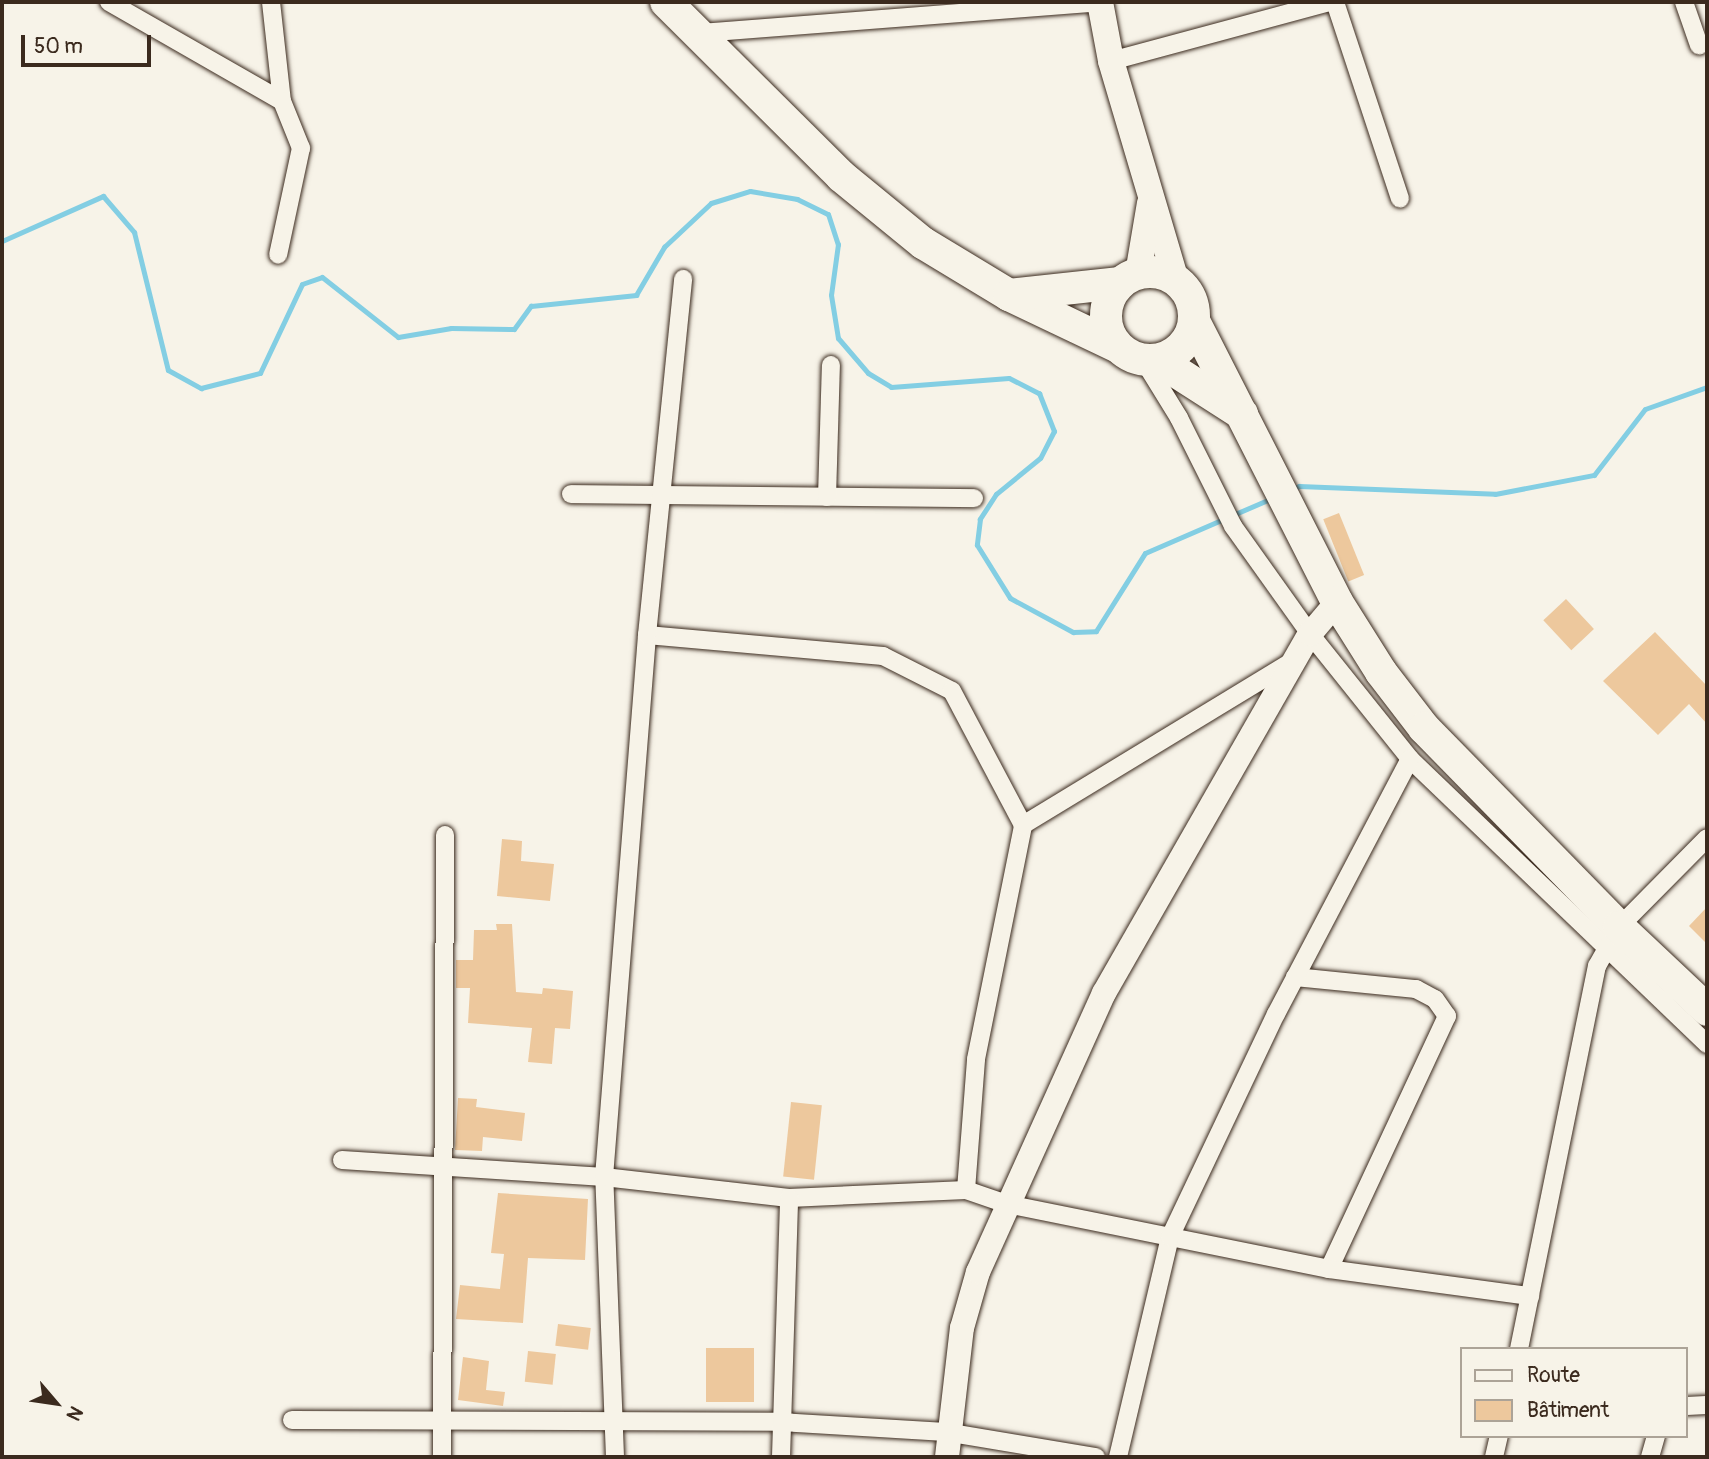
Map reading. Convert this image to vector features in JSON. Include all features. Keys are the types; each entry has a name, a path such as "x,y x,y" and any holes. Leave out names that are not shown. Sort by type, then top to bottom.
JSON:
{"highway":[{"path":"667,2 879,209 923,243 1009,295 1140,356 1243,415"},
{"path":"1009,295 1129,278 1151,272 1176,280 1186,291 1194,321 1337,602 1424,728 1613,938 1707,1010"},
{"path":"1129,278 1109,299 1105,319 1140,356"},
{"path":"1140,356 1182,347 1194,321"}],"main road":[{"path":"1100,2 1111,61 1176,280"},
{"path":"1129,278 1151,198"},
{"path":"947,1457 947,1432 962,1328 978,1272 1007,1205 1104,993 1294,660 1310,634 1337,602"}],"street":[{"path":"109,2 282,101"},
{"path":"271,2 282,101 300,148 278,255"},
{"path":"700,33 1100,2"},
{"path":"1111,61 1332,2 1400,198"},
{"path":"1684,2 1699,45"},
{"path":"615,1457 604,1177 648,635 683,279"},
{"path":"1140,356 1179,418 1233,526 1310,634 1410,759 1613,938 1707,1045"},
{"path":"827,497 831,365"},
{"path":"571,494 974,498"},
{"path":"648,635 883,656 952,691 1023,825 976,1059 966,1190"},
{"path":"1023,825 1294,660"},
{"path":"1118,1457 1170,1237 1295,977 1410,759"},
{"path":"442,1457 447,1167 445,835"},
{"path":"1519,1347 1589,988 1613,938 1707,838"},
{"path":"1295,977 1416,989 1435,999 1447,1016 1329,1269"},
{"path":"342,1160 604,1177 789,1198 966,1190 1007,1205 1329,1269 1530,1296"},
{"path":"780,1457 789,1198"},
{"path":"1688,1406 1707,1405"},
{"path":"292,1420 614,1425 781,1422 947,1432 1096,1457"},
{"path":"1494,1457 1499,1438"},
{"path":"1650,1457 1655,1438"}],"building":[{"path":"1339,513 1364,575 1348,581 1323,519"},
{"path":"1566,599 1594,629 1571,650 1543,620"},
{"path":"1655,632 1707,686 1707,724 1689,704 1658,735 1603,681"},
{"path":"502,839 522,841 521,861 554,864 550,901 497,896"},
{"path":"1707,907 1707,944 1689,926"},
{"path":"496,924 512,924 516,992 542,994 543,988 573,991 570,1029 555,1028 552,1064 528,1062 532,1028 468,1023 470,988 456,988 456,960 473,960 474,930 497,930"},
{"path":"458,1098 477,1099 476,1107 525,1113 522,1141 483,1137 482,1151 455,1150"},
{"path":"791,1102 822,1105 814,1180 783,1177"},
{"path":"498,1193 588,1199 585,1260 528,1258 523,1323 456,1319 460,1285 500,1289 504,1254 491,1253"},
{"path":"558,1324 591,1328 588,1350 555,1346"},
{"path":"706,1348 754,1348 754,1402 706,1402"},
{"path":"528,1351 556,1354 553,1385 525,1382"},
{"path":"463,1357 489,1361 486,1390 505,1392 503,1406 458,1400"}],"waterway":[{"path":"2,241 103,196 134,232 168,370 201,388 260,373 302,284 322,277 398,337 451,328 514,329 531,306 636,295 664,247 711,203 750,191 797,199 828,214 838,244 831,295 838,338 868,373 891,387 1009,378 1039,393 1054,431 1040,458 996,494 980,519 977,545 1010,598 1073,632 1096,631 1145,553 1272,498"},
{"path":"1290,490 1299,486 1495,494 1594,475 1645,409 1707,387"}]}
